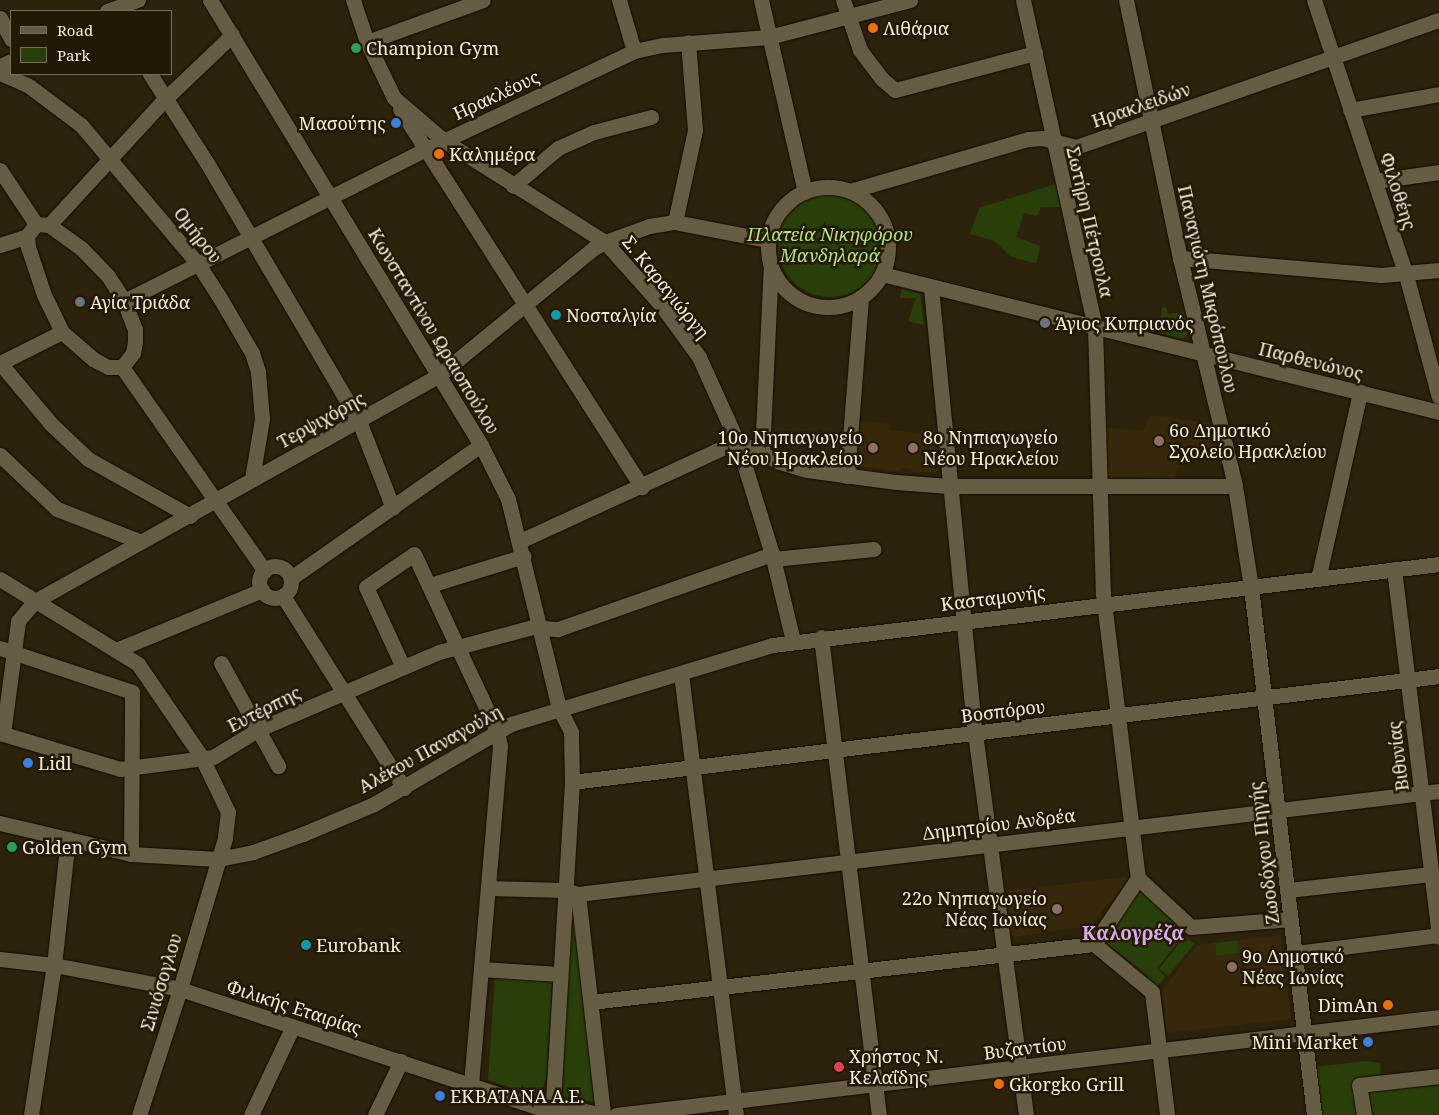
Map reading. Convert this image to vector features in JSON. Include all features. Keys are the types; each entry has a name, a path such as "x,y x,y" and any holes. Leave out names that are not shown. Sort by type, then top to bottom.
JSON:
{"street":[{"path":"112,10 138,0"},
{"name":"Κωνσταντίνου Ωραιοπούλου","path":"210,0 332,196 503,484 522,549 559,708 570,726 572,892"},
{"name":"Σ. Καραγιώργη","path":"353,0 367,42 394,98 443,140 513,186 605,242 662,306 699,357 738,441 773,557 793,641"},
{"path":"367,42 483,0"},
{"path":"619,0 634,51"},
{"path":"761,0 805,192"},
{"path":"843,0 860,50 882,79 895,90 1035,53"},
{"name":"Ηρακλέους","path":"124,302 443,140 634,51 688,42 769,37 910,0"},
{"name":"Σωτήρη Πέτρουλα","path":"1023,0 1052,141 1058,156 1095,327 1098,486 1104,604 1120,715 1138,878"},
{"name":"Παναγιώτη Μικρόπουλου","path":"1126,0 1180,258 1235,486 1251,586"},
{"name":"Φιλοθέης","path":"1314,0 1406,275 1439,397"},
{"path":"0,18 10,37"},
{"name":"Ηρακλειδών","path":"850,192 1016,142 1042,138 1076,147 1333,59 1439,20"},
{"path":"122,367 108,367 93,359 62,332 44,295 28,247 38,228 111,158 165,99 232,35"},
{"path":"675,222 695,130 688,42"},
{"name":"Ομήρου","path":"0,74 29,86 62,109 111,158 198,264 241,332 258,372 262,419 252,479"},
{"path":"151,75 203,156 249,238 359,421 393,508"},
{"path":"1350,110 1439,94"},
{"path":"394,98 424,150 642,487"},
{"path":"513,186 541,160 576,139 651,117"},
{"path":"0,170 38,228 99,264 124,302 135,329 135,342 133,353 122,367"},
{"path":"1375,181 1439,172"},
{"path":"762,454 771,266 768,240 780,211 805,192 825,187 850,192 869,203 882,220 889,247 882,274 861,298 831,308 808,304 787,292 771,266"},
{"name":"Τερψιχόρης","path":"2,733 6,650 20,614 35,601 438,376 524,304 605,242 649,226 675,222 768,240"},
{"path":"0,245 38,228"},
{"path":"1180,258 1406,275 1439,270"},
{"name":"Παρθενώνος","path":"882,274 931,288 1202,352 1439,412"},
{"path":"931,288 974,733 1006,954 1026,1115"},
{"path":"848,476 861,298"},
{"path":"62,332 0,363 51,424 88,459 190,516"},
{"path":"122,367 265,571"},
{"path":"1318,579 1360,392"},
{"path":"430,585 522,549 642,487 738,441 762,454 807,470 950,486 1235,486"},
{"path":"291,578 481,445"},
{"path":"0,455 57,509 140,542"},
{"name":"Ευτέρπης","path":"2,733 120,769 132,769 201,756 217,755 259,729 439,652 541,628 558,629 773,557 874,549"},
{"path":"403,667 366,587 414,554 497,731 500,746 471,1084"},
{"name":"Κασταμονής","path":"559,708 793,641 1439,564"},
{"path":"277,566 288,572 291,578 290,589 283,596 271,598 262,590 260,584 265,571 277,566"},
{"name":"Βιθυνίας","path":"1394,569 1431,874 1437,900 1439,936"},
{"name":"Σινιόσογλου","path":"0,579 138,664 150,677 201,756 228,812 218,859 180,989 139,1115"},
{"name":"Ζωοδόχου Πηγής","path":"1251,586 1314,1115"},
{"path":"116,650 262,590"},
{"path":"283,596 404,788"},
{"path":"820,637 879,1115"},
{"path":"6,650 132,692"},
{"path":"221,663 278,766"},
{"path":"681,674 735,1108"},
{"name":"Βοσπόρου","path":"572,782 1439,676"},
{"path":"132,692 150,677"},
{"path":"131,854 132,692"},
{"name":"Αλέκου Παναγούλη","path":"0,824 131,854 218,859 253,852 311,831 404,788 497,731 559,708"},
{"name":"Δημητρίου Ανδρέα","path":"488,888 572,892 707,879 1439,790"},
{"path":"31,1115 54,964 68,839"},
{"path":"209,888 228,868 253,852"},
{"path":"1288,890 1431,874"},
{"path":"1094,944 1138,878 1191,927 1199,928 1291,920"},
{"path":"572,892 591,1002 602,1115 549,1111 559,974 572,892"},
{"path":"1295,952 1439,936"},
{"path":"591,1002 1094,944 1152,992 1167,1115"},
{"name":"Φιλικής Εταιρίας","path":"0,959 54,964 180,989 549,1111 571,1115"},
{"path":"481,969 559,974"},
{"name":"Βυζαντίου","path":"616,1115 735,1108 875,1084 1439,1018"},
{"path":"251,1115 293,1026"},
{"path":"375,1115 402,1061"},
{"path":"1364,1115 1359,1085 1439,1076"}],"shaded area":[{"name":"6ο Δημοτικό Σχολείο Ηρακλείου","path":"1151,415 1210,423 1216,453 1180,461 1174,478 1104,477 1105,428 1143,430"},
{"path":"859,421 889,423 888,430 935,434 939,469 935,473 914,472 909,468 900,468 900,471 856,466"},
{"name":"22ο Νηπιαγωγείο Νέας Ιωνίας","path":"1128,877 1129,880 1090,926 1012,937 1006,891"},
{"name":"9ο Δημοτικό Νέας Ιωνίας","path":"1280,935 1291,1019 1167,1033 1162,991 1197,945"}],"green space":[{"path":"1056,184 1060,207 1041,207 1037,216 1024,213 1016,237 1040,246 1036,264 1010,256 995,241 970,234 979,208"},
{"name":"Πλατεία Νικηφόρου Μανδηλαρά","path":"830,193 850,197 867,208 878,225 882,245 878,265 867,282 850,293 830,297 810,293 793,282 782,265 778,245 782,225 793,208 810,197"},
{"path":"902,289 920,294 924,325 908,321 916,298 900,298"},
{"path":"1166,307 1168,314 1184,312 1189,332 1183,339 1159,333 1162,308"},
{"path":"1142,890 1181,924 1183,930 1182,937 1157,968 1165,977 1156,987 1146,974 1105,942 1105,932"},
{"path":"571,909 576,909 596,1102 562,1097"},
{"path":"1185,936 1194,944 1168,976 1159,969"},
{"path":"1237,941 1238,953 1216,956 1215,943"},
{"path":"495,978 552,981 546,1079 539,1097 488,1080"},
{"path":"1366,1061 1380,1063 1381,1080 1354,1083 1356,1115 1322,1115 1314,1067"},
{"path":"1439,1080 1439,1115 1370,1115 1366,1089"}],"place":[{"name":"Λιθάρια","path":"873,28"},
{"name":"Champion Gym","path":"356,48"},
{"name":"Μασούτης","path":"396,123"},
{"name":"Καλημέρα","path":"439,154"},
{"name":"Αγία Τριάδα","path":"80,302"},
{"name":"Νοσταλγία","path":"556,315"},
{"name":"Άγιος Κυπριανός","path":"1045,323"},
{"name":"6ο Δημοτικό Σχολείο Ηρακλείου","path":"1159,441"},
{"name":"10ο Νηπιαγωγείο Νέου Ηρακλείου","path":"873,448"},
{"name":"8ο Νηπιαγωγείο Νέου Ηρακλείου","path":"913,448"},
{"name":"Lidl","path":"28,763"},
{"name":"Golden Gym","path":"12,847"},
{"name":"22ο Νηπιαγωγείο Νέας Ιωνίας","path":"1057,909"},
{"name":"Eurobank","path":"306,945"},
{"name":"9ο Δημοτικό Νέας Ιωνίας","path":"1232,967"},
{"name":"DimAn","path":"1388,1005"},
{"name":"Mini Market","path":"1368,1042"},
{"name":"Χρήστος Ν. Κελαΐδης","path":"839,1067"},
{"name":"Gkorgko Grill","path":"999,1084"},
{"name":"ΕΚΒΑΤΑΝΑ Α.Ε.","path":"440,1096"}],"district":[{"name":"Καλογρέζα","path":"1133,934"}]}
